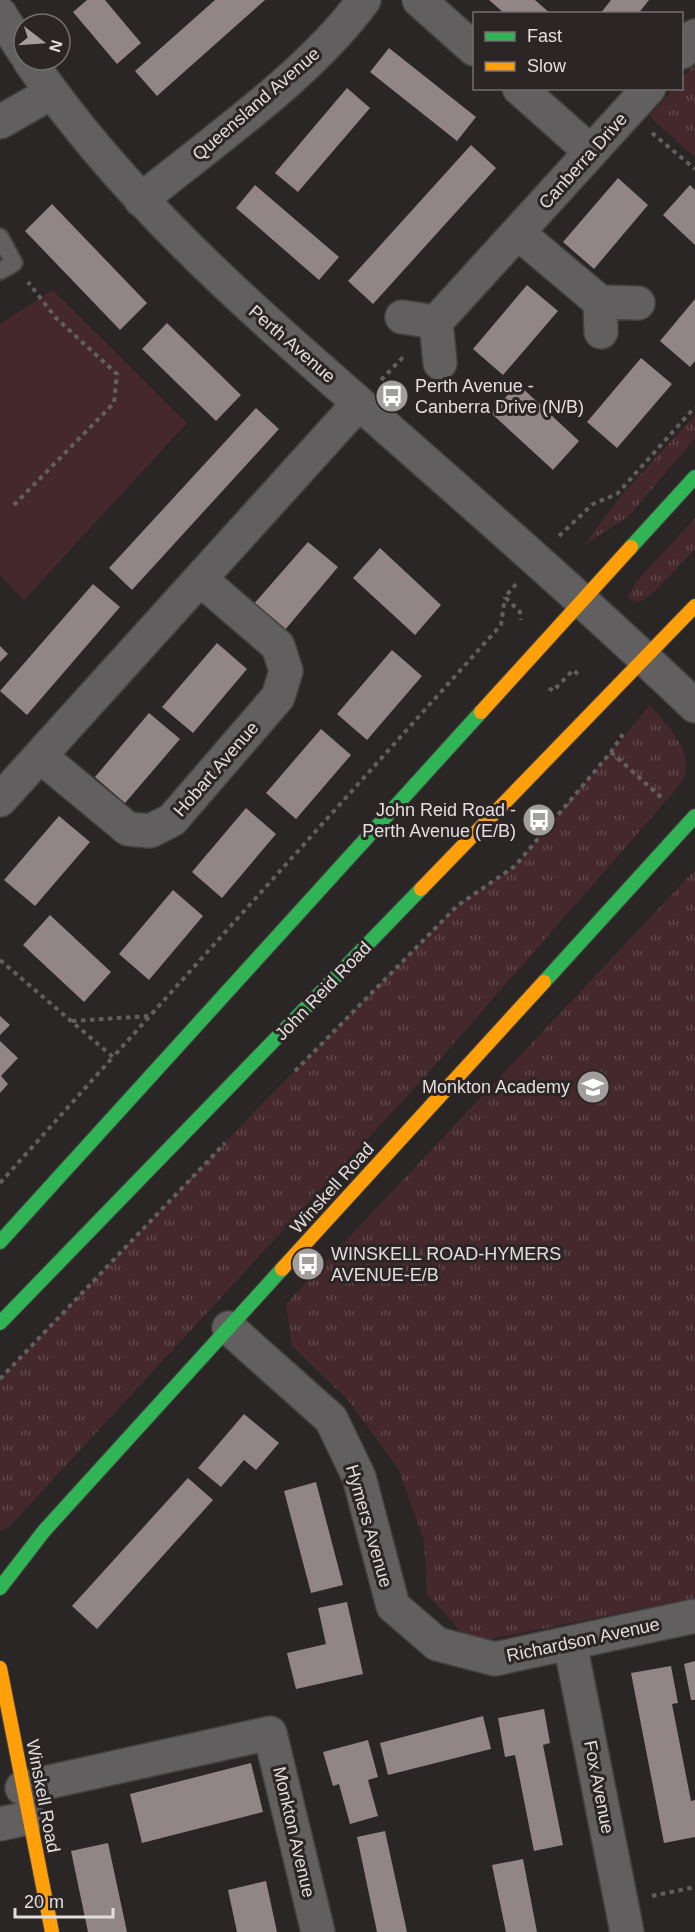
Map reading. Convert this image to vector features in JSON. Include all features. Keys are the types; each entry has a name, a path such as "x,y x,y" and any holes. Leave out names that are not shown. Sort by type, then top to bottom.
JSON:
{"main road":[{"path":"0,1242 695,477"},
{"name":"John Reid Road","path":"0,1323 695,606"},
{"name":"Winskell Road","path":"0,1588 44,1531 692,820"},
{"name":"Winskell Road","path":"0,1668 17,1810 52,1932"}],"street":[{"name":"Queensland Avenue","path":"141,200 273,92 343,28 364,0"},
{"path":"419,0 473,48"},
{"path":"0,14 12,33"},
{"path":"683,50 695,36"},
{"name":"Perth Avenue","path":"37,72 83,134 141,200 246,304 584,600"},
{"path":"521,90 591,152"},
{"path":"0,122 51,93"},
{"name":"Canberra Drive","path":"436,322 638,100"},
{"path":"518,233 600,317 638,303"},
{"path":"402,317 436,322 440,363"},
{"path":"6,782 40,756 359,404"},
{"name":"Hobart Avenue","path":"40,756 128,829 150,831 172,820 278,697 285,671 278,646 200,579"},
{"path":"584,600 695,706"},
{"name":"Hymers Avenue","path":"229,1328 331,1419 359,1477 393,1606 437,1644"},
{"name":"Richardson Avenue","path":"437,1644 495,1659 695,1616"},
{"name":"Fox Avenue","path":"570,1643 624,1917"},
{"name":"Monkton Avenue","path":"17,1810 270,1733 318,1932"}],"lane":[{"path":"0,237 7,267"}],"path":[{"path":"638,100 695,170"},
{"path":"7,267 56,318 117,374 114,403 14,505"},
{"path":"359,404 436,322"},
{"path":"617,494 695,407"},
{"path":"0,1183 501,625 505,597"},
{"path":"286,1079 457,906 515,866 622,736"},
{"path":"611,752 692,820"},
{"path":"0,960 113,1057"},
{"path":"72,1021 149,1016"},
{"path":"0,1379 229,1138"},
{"path":"624,1917 695,1887"}],"green space":[{"path":"695,63 695,157 649,116 672,90 683,90 683,78"},
{"path":"53,290 187,423 24,600 0,575 0,324"},
{"path":"695,415 695,438 629,516 584,545 620,497"},
{"path":"695,518 695,549 654,592 639,602 628,599 635,583"},
{"path":"650,705 676,736 685,755 685,774 672,794 421,1081 9,1527 0,1531 0,1379 254,1112 457,906 515,866"},
{"name":"Monkton Academy","path":"695,870 695,1598 487,1640 464,1635 427,1594 424,1541 399,1470 348,1400 292,1346 286,1304"}],"building":[{"path":"87,0 105,0 141,43 117,64 73,12"},
{"path":"215,0 265,0 157,96 135,71"},
{"path":"489,0 535,0 549,12 503,12"},
{"path":"611,0 649,0 640,12 602,12"},
{"path":"389,48 476,117 457,141 370,72"},
{"path":"347,88 370,108 298,192 275,173"},
{"path":"471,145 496,168 373,304 348,281"},
{"path":"618,178 648,205 594,269 563,242"},
{"path":"255,185 339,257 319,280 236,208"},
{"path":"690,185 695,190 695,245 663,215"},
{"path":"52,204 147,303 120,330 25,231"},
{"path":"527,285 558,311 503,375 473,349"},
{"path":"695,299 695,361 690,367 660,341"},
{"path":"167,323 241,395 216,421 142,349"},
{"path":"641,358 672,384 617,448 587,422"},
{"path":"518,384 579,441 553,470 491,413"},
{"path":"256,408 279,429 132,590 109,568"},
{"path":"308,542 338,567 284,631 253,605"},
{"path":"380,548 441,605 415,635 353,578"},
{"path":"93,584 120,607 27,715 0,691"},
{"path":"217,643 247,669 193,733 162,707"},
{"path":"0,646 8,654 0,662"},
{"path":"392,650 422,676 367,740 337,714"},
{"path":"149,713 180,739 125,803 95,777"},
{"path":"321,729 351,755 296,819 266,793"},
{"path":"246,808 276,834 222,898 192,872"},
{"path":"59,816 90,842 35,906 4,880"},
{"path":"173,890 203,916 149,980 119,954"},
{"path":"50,915 111,972 84,1002 23,945"},
{"path":"0,1016 10,1025 0,1035"},
{"path":"0,1041 18,1058 1,1076 8,1084 0,1093"},
{"path":"244,1414 279,1443 256,1470 244,1460 221,1487 198,1468"},
{"path":"188,1478 213,1500 97,1629 72,1606"},
{"path":"316,1482 343,1585 311,1593 284,1491"},
{"path":"347,1602 363,1674 296,1689 287,1653 326,1644 318,1608"},
{"path":"695,1661 695,1700 691,1700 684,1664"},
{"path":"671,1666 678,1703 672,1704 691,1801 695,1800 695,1837 664,1843 631,1673"},
{"path":"544,1709 550,1743 543,1745 563,1845 534,1851 515,1755 505,1757 498,1718"},
{"path":"483,1716 491,1749 388,1775 380,1743"},
{"path":"368,1740 378,1777 368,1780 378,1816 350,1824 339,1784 333,1786 323,1752"},
{"path":"251,1763 263,1812 142,1843 130,1794"},
{"path":"385,1831 407,1932 377,1932 357,1837"},
{"path":"108,1843 127,1932 88,1932 71,1851"},
{"path":"523,1859 537,1932 506,1932 492,1865"},
{"path":"266,1881 277,1932 237,1932 228,1890"}],"traffic: fast":[{"path":"631,547 695,477"},
{"path":"0,1242 481,712"},
{"path":"544,982 695,816"},
{"path":"0,1323 421,889"},
{"path":"0,1588 44,1531 282,1269"}],"traffic: slow":[{"path":"481,712 631,547"},
{"path":"421,889 695,606"},
{"path":"282,1269 544,982"},
{"path":"0,1668 52,1932"}],"place":[{"name":"Perth Avenue - Canberra Drive (N/B)","path":"392,396"},
{"name":"John Reid Road - Perth Avenue (E/B)","path":"539,820"},
{"name":"Monkton Academy","path":"593,1087"},
{"name":"WINSKELL ROAD-HYMERS AVENUE-E/B","path":"308,1264"}]}
